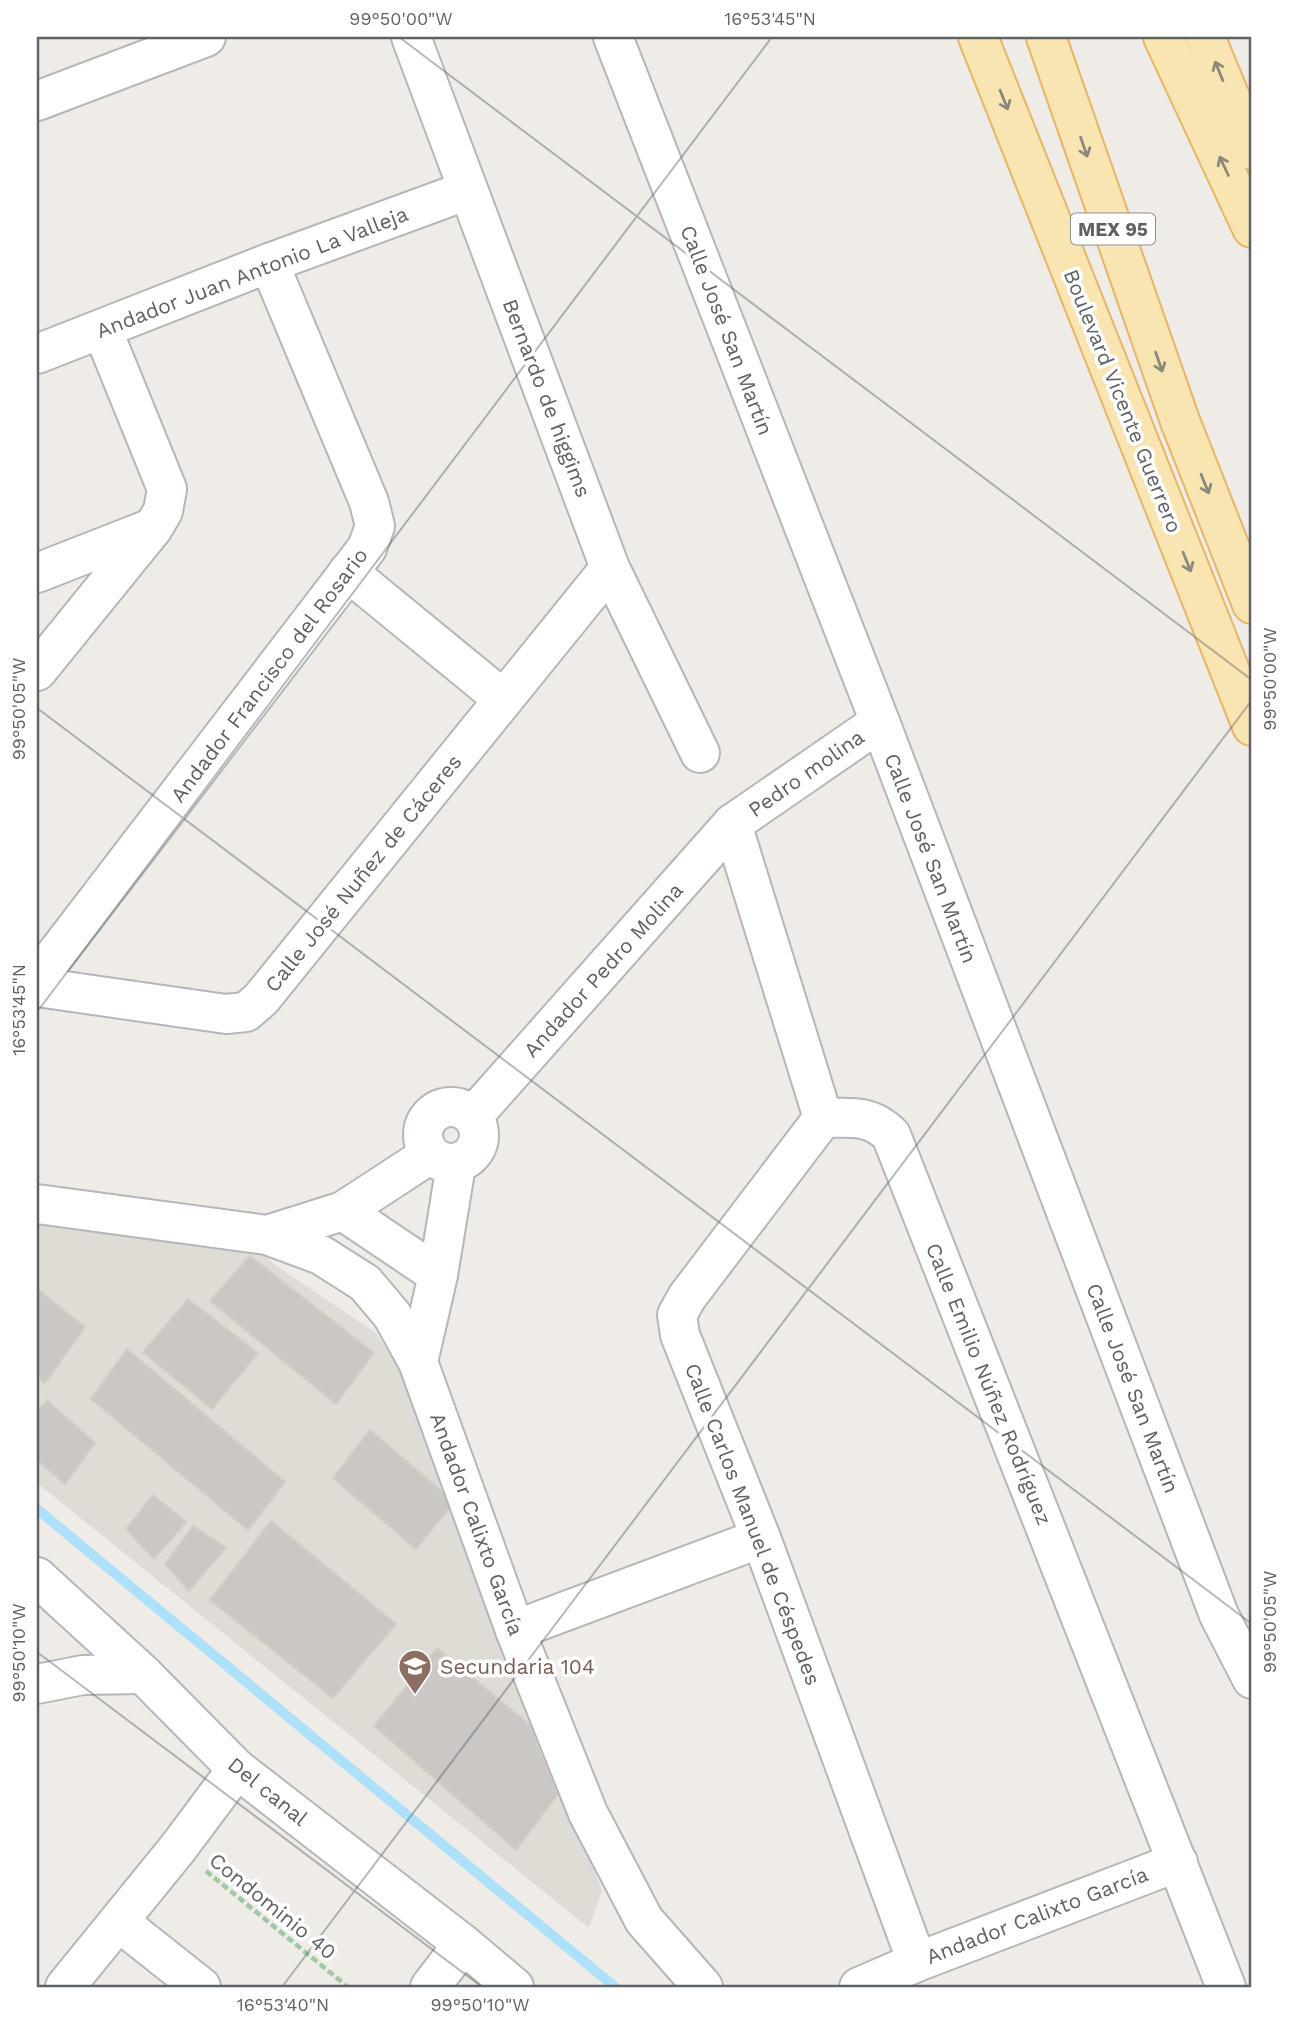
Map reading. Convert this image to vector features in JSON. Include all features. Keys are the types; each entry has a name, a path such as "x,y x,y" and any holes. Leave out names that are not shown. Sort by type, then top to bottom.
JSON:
{"main road":[{"name":"Boulevard Vicente Guerrero","path":"978,37 1252,726"},
{"name":"MEX 95","path":"1046,37 1180,421 1252,604"},
{"path":"1163,37 1252,228"},
{"path":"1205,37 1252,150"}],"street":[{"name":"Bernardo de higgims","path":"411,37 610,568 700,752"},
{"name":"Calle José San Martín","path":"613,37 880,722 1219,1615 1252,1679"},
{"path":"37,101 199,38"},
{"name":"Andador Juan Antonio La Valleja","path":"37,354 269,263 468,190"},
{"name":"Andador Francisco del Rosario","path":"37,979 367,548 375,526 369,502 269,263"},
{"path":"37,671 153,528 163,511 167,489 102,329"},
{"path":"37,573 153,528"},
{"name":"Calle José Nuñez de Cáceres","path":"37,987 226,1014 246,1012 261,999 610,568"},
{"path":"348,572 503,699"},
{"name":"Pedro molina","path":"733,824 880,722"},
{"path":"733,824 823,1118"},
{"name":"Andador Pedro Molina","path":"442,1160 474,1154 481,1135 473,1115 733,824"},
{"name":"Calle Carlos Manuel de Céspedes","path":"823,1118 687,1297 677,1315 680,1335 761,1538 917,1962"},
{"name":"Calle Emilio Núñez Rodríguez","path":"823,1118 863,1118 880,1125 891,1135 1227,1987"},
{"path":"37,1204 267,1235 343,1211 442,1160 438,1275 418,1362"},
{"path":"343,1211 438,1275"},
{"name":"Andador Calixto García","path":"267,1235 321,1255 365,1283 392,1315 418,1362 515,1630 588,1812 645,1920 703,1987"},
{"path":"515,1630 761,1538"},
{"name":"Del canal","path":"43,1595 143,1674 237,1769 463,1944 514,1987"},
{"path":"37,1684 83,1675 143,1674"},
{"path":"65,1987 178,1848 237,1769"},
{"name":"Andador Calixto García","path":"859,1987 1178,1861"},
{"path":"119,1922 201,1987"},
{"path":"430,1987 463,1944"}],"path":[{"name":"Condominio 40","path":"178,1848 348,1987"}],"shaded area":[{"name":"Secundaria 104","path":"37,1213 234,1230 281,1269 376,1333 408,1382 602,1891 589,1928 37,1483"}],"building":[{"path":"250,1256 374,1353 336,1404 210,1301"},
{"path":"37,1289 85,1327 45,1383 37,1376"},
{"path":"188,1299 258,1353 212,1409 143,1352"},
{"path":"127,1349 285,1482 248,1530 91,1399"},
{"path":"47,1400 95,1443 65,1484 37,1460 37,1412"},
{"path":"370,1430 454,1502 416,1549 333,1478"},
{"path":"153,1495 186,1522 154,1559 126,1529"},
{"path":"271,1521 396,1624 333,1698 210,1600"},
{"path":"193,1526 226,1548 189,1591 165,1564"},
{"path":"437,1648 530,1725 558,1794 516,1850 374,1726"}],"waterway":[{"path":"37,1509 615,1987"}],"place":[{"name":"Secundaria 104","path":"415,1696"}]}
